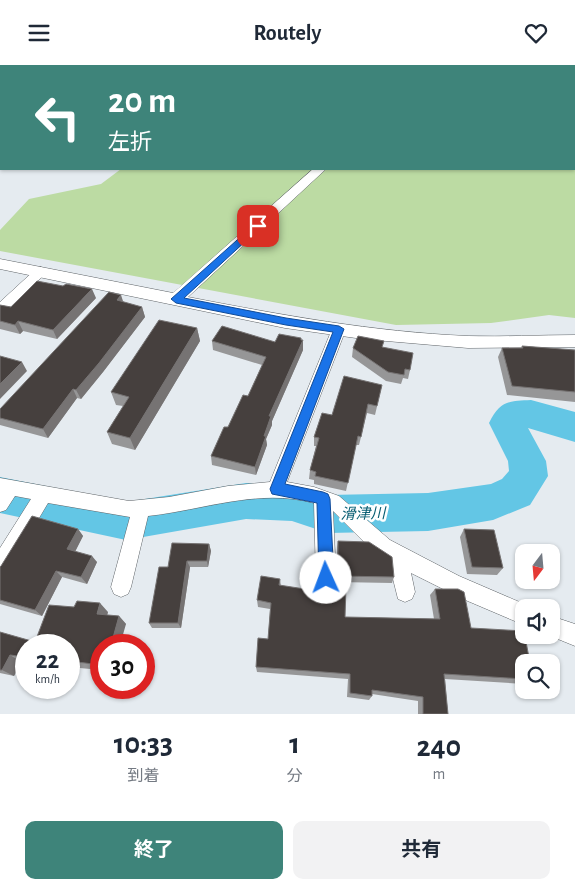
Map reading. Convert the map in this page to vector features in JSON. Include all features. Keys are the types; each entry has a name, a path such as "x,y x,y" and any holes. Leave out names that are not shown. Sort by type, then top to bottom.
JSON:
{"street":[{"path":"176,299 319,170"},
{"path":"0,264 286,321 339,329 468,342 575,341"},
{"path":"0,309 41,271"},
{"path":"104,301 116,287"},
{"path":"276,489 339,329"},
{"path":"0,504 5,487 129,509 166,506 228,492 290,490 338,505 382,545 456,585 515,611"},
{"path":"0,565 44,494"},
{"path":"323,499 326,578"},
{"path":"121,587 141,509"},
{"path":"402,556 401,571 404,592"},
{"path":"560,629 575,635"}],"green space":[{"path":"120,170 575,170 575,318 549,315 491,323 396,325 0,251 0,230 29,199 101,184"}],"building":[{"path":"37,281 92,289 53,330 18,321 15,325 0,321 0,305 11,307"},
{"path":"109,292 121,295 117,300 142,307 99,363 76,390 73,389 43,429 0,418 0,409"},
{"path":"159,320 197,328 130,438 107,432 129,397 111,392"},
{"path":"222,326 275,342 279,334 303,340 269,416 271,416 264,436 266,436 255,467 211,456 224,427 228,427 243,395 248,396 266,357 212,341"},
{"path":"358,336 384,341 382,347 413,353 410,370 405,369 404,375 388,372 353,348"},
{"path":"522,346 575,350 575,392 512,386 502,348 523,348"},
{"path":"0,356 22,362 0,384"},
{"path":"344,376 382,385 377,406 368,404 361,437 358,436 348,483 315,476 316,472 310,470 319,438 314,437 322,413 332,415"},
{"path":"32,516 78,529 67,549 92,556 81,577 56,571 35,610 0,600 0,567"},
{"path":"464,529 494,530 503,568 472,567"},
{"path":"338,541 369,542 392,557 394,577 338,576"},
{"path":"172,543 209,544 207,561 187,561 178,623 149,623 159,567 168,567"},
{"path":"261,576 280,579 279,585 324,592 324,585 346,587 345,617 440,619 435,589 458,589 464,592 471,628 515,630 515,644 526,644 528,654 515,654 515,678 444,674 448,714 423,714 423,697 372,690 372,696 350,693 350,674 256,667 258,638 268,639 271,603 257,600"},
{"path":"77,601 100,603 97,614 119,616 114,634 90,634 90,664 80,662 80,634 38,634 49,605 74,607"},
{"path":"0,632 15,636 15,656 10,655 2,670 0,670"}],"waterway":[{"name":"滑津川","path":"0,495 126,521 246,501 292,503 328,514 428,512 493,502 516,492 529,476 527,461 507,423 513,415 531,414 575,427"}],"route":[{"path":"258,226 176,299 286,321 339,329 324,372 276,489 290,490 323,499 326,578"}]}
